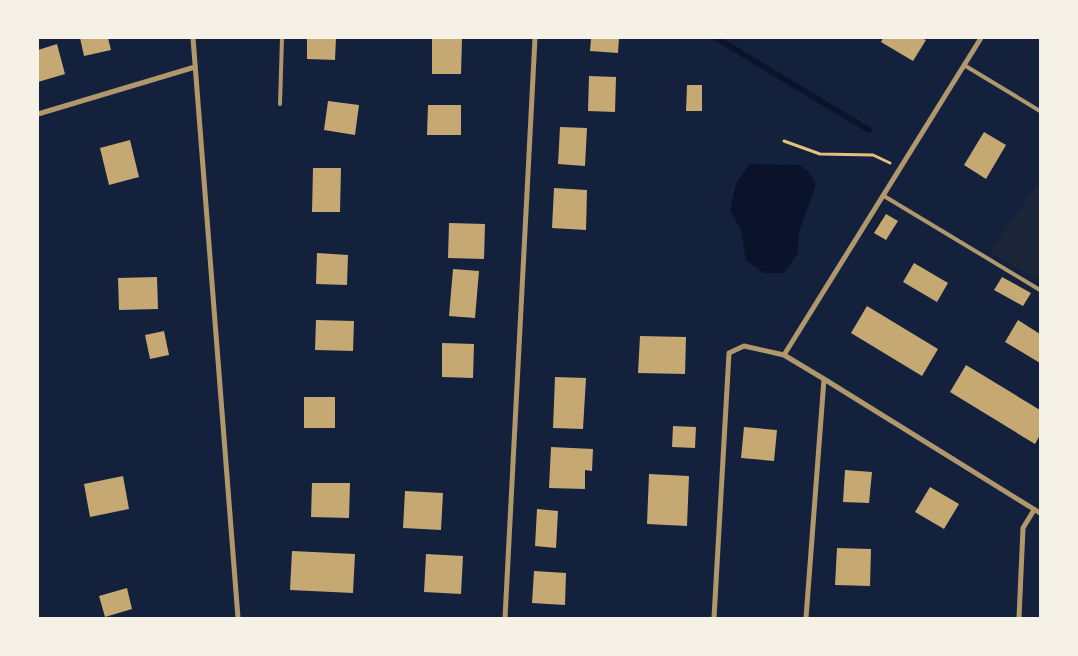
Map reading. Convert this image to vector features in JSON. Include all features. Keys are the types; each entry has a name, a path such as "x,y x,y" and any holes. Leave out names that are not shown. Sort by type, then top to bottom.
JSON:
{"street":[{"path":"193,38 238,618"},
{"path":"505,618 535,38"},
{"path":"784,356 902,168 964,64 982,38"},
{"path":"38,114 195,68"},
{"path":"714,618 729,353 744,346 784,356 1040,513"},
{"path":"806,618 824,379"},
{"path":"1019,618 1023,528 1034,510"}],"lane":[{"path":"280,104 282,38"},
{"path":"964,64 1040,110"},
{"path":"884,196 1040,290"}],"path":[{"path":"784,141 820,154 874,155 902,168"}],"shaded area":[{"path":"749,164 799,165 809,172 816,185 799,232 798,253 784,273 764,273 746,260 741,230 730,211 736,184"},
{"path":"1040,181 1040,281 990,252"}],"building":[{"path":"80,38 108,38 111,50 84,56"},
{"path":"307,38 336,38 335,60 307,59"},
{"path":"432,38 462,39 461,74 432,74"},
{"path":"591,38 619,38 618,53 590,51"},
{"path":"883,38 921,38 926,40 913,61 881,42"},
{"path":"57,44 65,74 38,82 38,50"},
{"path":"589,76 616,77 615,112 588,111"},
{"path":"687,85 702,85 702,111 686,111"},
{"path":"328,101 359,105 355,135 324,130"},
{"path":"428,105 461,105 461,135 427,135"},
{"path":"560,127 587,128 585,166 558,164"},
{"path":"984,132 1006,145 986,179 964,165"},
{"path":"130,140 139,177 109,185 100,148"},
{"path":"313,168 341,168 340,212 312,212"},
{"path":"554,188 587,190 586,230 552,228"},
{"path":"886,214 898,221 886,240 874,233"},
{"path":"449,223 485,224 484,259 448,258"},
{"path":"317,253 348,255 347,285 316,284"},
{"path":"914,263 948,283 937,302 903,282"},
{"path":"453,269 479,271 475,318 449,316"},
{"path":"157,277 158,309 119,310 118,278"},
{"path":"1002,277 1031,293 1023,306 994,290"},
{"path":"867,306 938,349 922,376 851,333"},
{"path":"316,320 354,321 353,351 315,350"},
{"path":"1018,320 1040,334 1040,363 1005,342"},
{"path":"164,331 169,355 150,359 145,335"},
{"path":"640,336 686,337 685,374 638,373"},
{"path":"442,343 474,344 473,378 442,377"},
{"path":"966,365 1040,410 1040,435 1035,444 950,392"},
{"path":"555,377 586,378 583,429 553,428"},
{"path":"304,397 335,397 335,428 304,428"},
{"path":"673,426 696,427 695,448 672,447"},
{"path":"744,427 777,430 774,461 741,458"},
{"path":"551,447 593,449 592,471 585,470 585,489 549,488"},
{"path":"845,470 872,472 869,503 843,502"},
{"path":"649,474 689,476 687,526 647,524"},
{"path":"123,476 129,509 90,517 84,484"},
{"path":"312,483 350,483 349,518 311,517"},
{"path":"930,487 959,504 944,529 915,512"},
{"path":"405,491 443,493 441,530 403,528"},
{"path":"537,509 558,511 556,548 535,546"},
{"path":"837,548 871,549 870,586 835,585"},
{"path":"292,551 355,554 353,593 290,590"},
{"path":"426,554 463,556 461,594 424,592"},
{"path":"534,571 566,573 565,605 532,603"},
{"path":"127,588 132,609 105,617 99,596"}],"waterway":[{"path":"716,38 869,130"}]}
